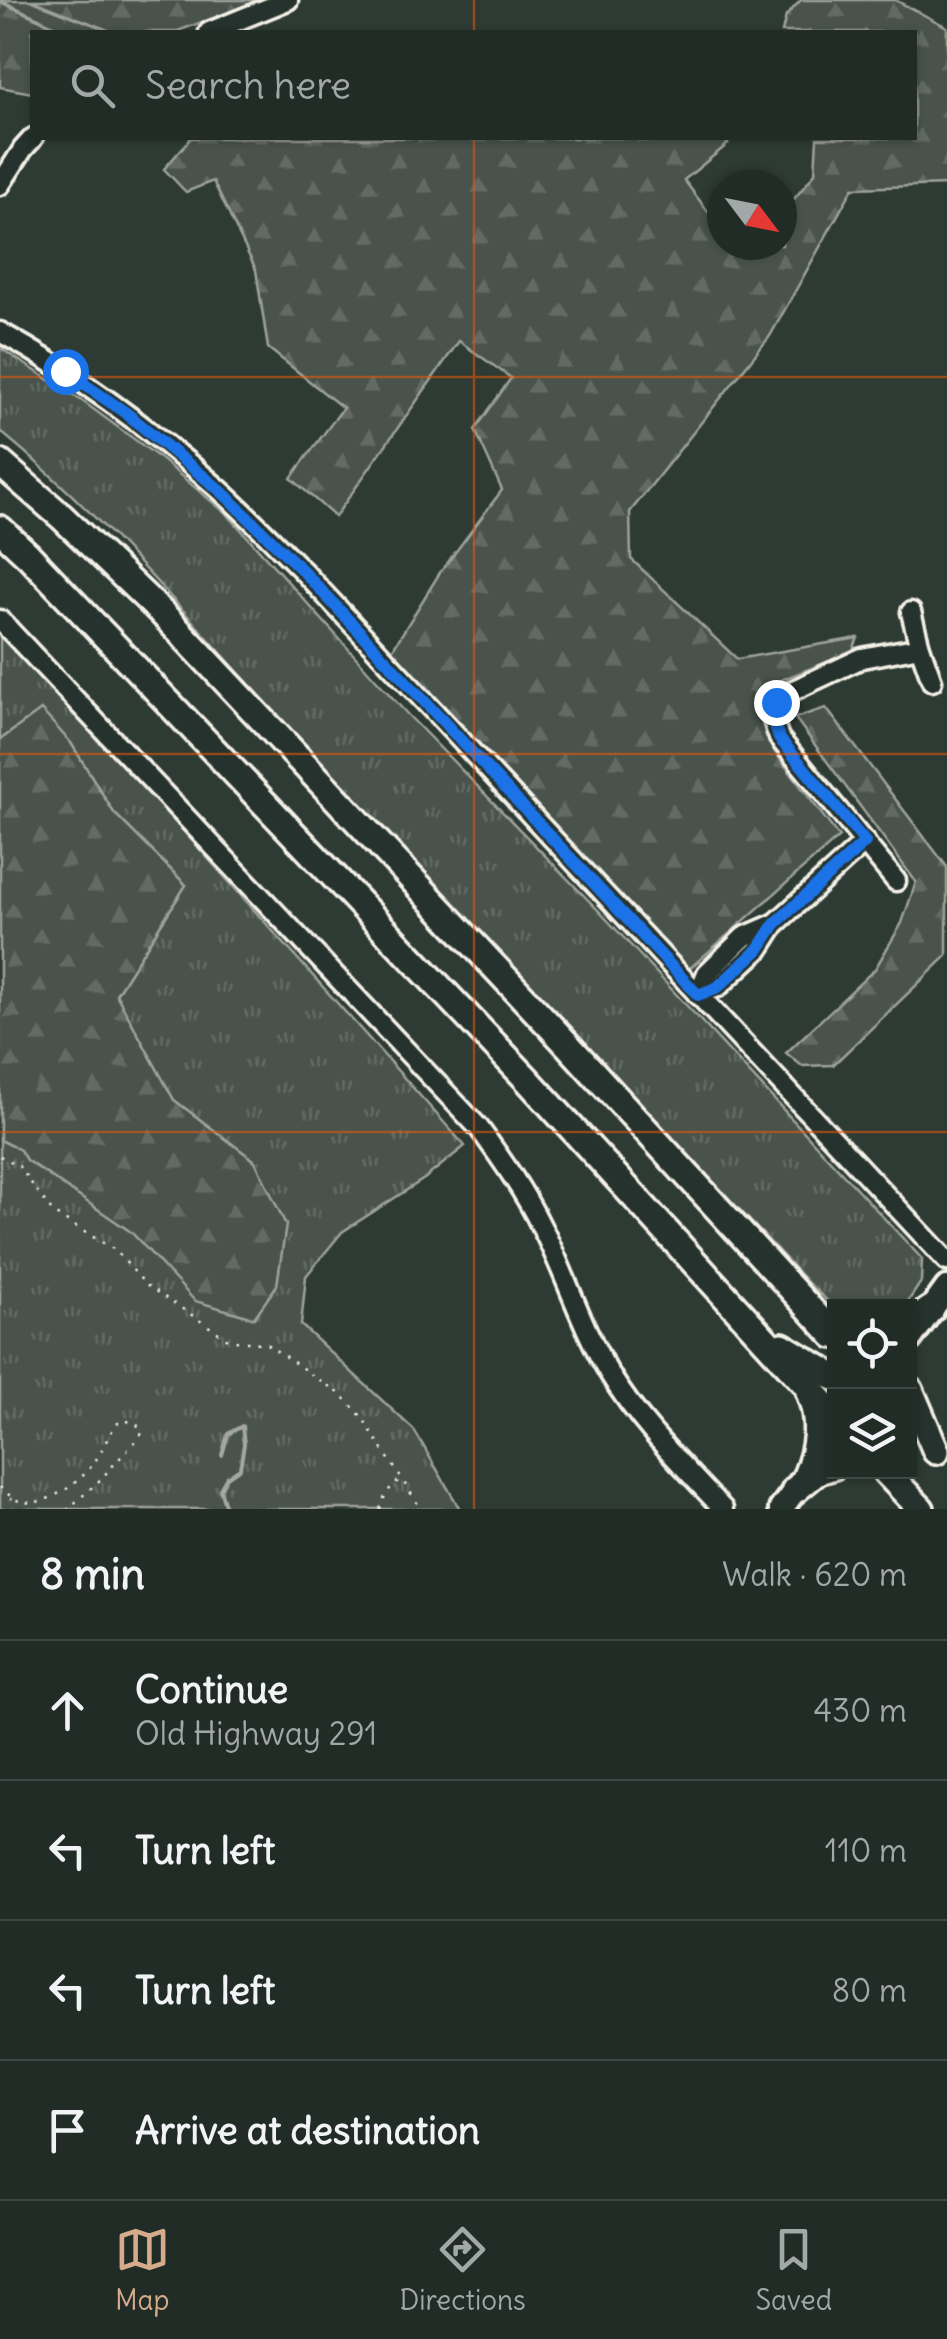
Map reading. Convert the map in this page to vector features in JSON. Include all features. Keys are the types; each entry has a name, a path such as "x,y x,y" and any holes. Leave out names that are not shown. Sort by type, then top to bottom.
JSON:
{"highway":[{"path":"0,463 62,516 163,614 827,1323"},
{"path":"0,529 525,1077 827,1408"},
{"path":"917,1327 932,1309"},
{"path":"753,1326 827,1373"},
{"path":"794,1492 814,1451 818,1430 816,1410 804,1383"},
{"path":"917,1412 926,1440"},
{"path":"794,1492 827,1469"},
{"path":"892,1479 921,1509"}],"main road":[{"path":"932,1309 947,1288"},
{"path":"794,1492 827,1446"}],"street":[{"path":"214,30 288,0"},
{"path":"0,185 32,140"},
{"path":"0,332 126,413 221,491 302,570 947,1261"},
{"path":"911,612 932,681"},
{"path":"0,620 479,1128 515,1177 542,1228 584,1327 610,1373 638,1415 724,1509"},
{"path":"896,881 779,738 773,720 776,702 794,690 862,658 920,648"},
{"path":"698,995 718,987 732,975 759,949 775,924 865,842"}],"path":[{"path":"0,1156 18,1164 54,1214 115,1250 146,1285 228,1339 268,1344 342,1395 362,1416 421,1509"},
{"path":"0,1486 26,1503 42,1500 64,1490 92,1465 118,1423 137,1424 141,1435 68,1509"},
{"path":"380,1509 386,1492 401,1478"},
{"path":"10,1496 14,1509"}],"green space":[{"path":"0,0 31,0 108,30 64,30"},
{"path":"31,0 262,0 180,30 108,30"},
{"path":"801,0 895,0 947,27 947,185 853,188 770,336 630,512 631,559 737,659 858,638 852,652 771,684 762,712 774,751 839,837 689,969 392,650 439,574 502,490 475,430 511,378 459,341 335,517 291,478 343,408 268,348 256,270 213,181 186,192 164,169 189,140 725,140 728,144 684,180 707,210 707,260 797,260 797,195 815,173 817,140 917,140 917,30 782,30 786,16"},
{"path":"0,2 63,30 30,30 30,93 0,87"},
{"path":"0,348 85,403 227,514 408,715 598,910 922,1259 921,1282 910,1299 827,1301 810,1285 393,843 132,555 46,470 0,431"},
{"path":"0,633 95,732 465,1146 424,1179 342,1232 306,1276 301,1325 414,1430 460,1509 0,1509 0,1103 255,1161 174,1100 116,994 186,885 114,813 71,743 41,711 0,740"},
{"path":"826,708 947,867 947,956 833,1065 802,1066 786,1053 875,969 902,923 916,882 795,718"},
{"path":"41,710 71,743 114,813 186,885 116,994 174,1100 255,1161 286,1225 277,1285 254,1318 195,1301 131,1232 26,1160 20,1150 0,1140 0,740"}],"waterway":[{"path":"222,1455 228,1434 242,1426 240,1468 227,1477 220,1489 226,1509"}],"route":[{"path":"65,371 176,453 302,570 698,995 718,987 759,949 775,924 865,842 779,738 773,720 776,702"}]}
